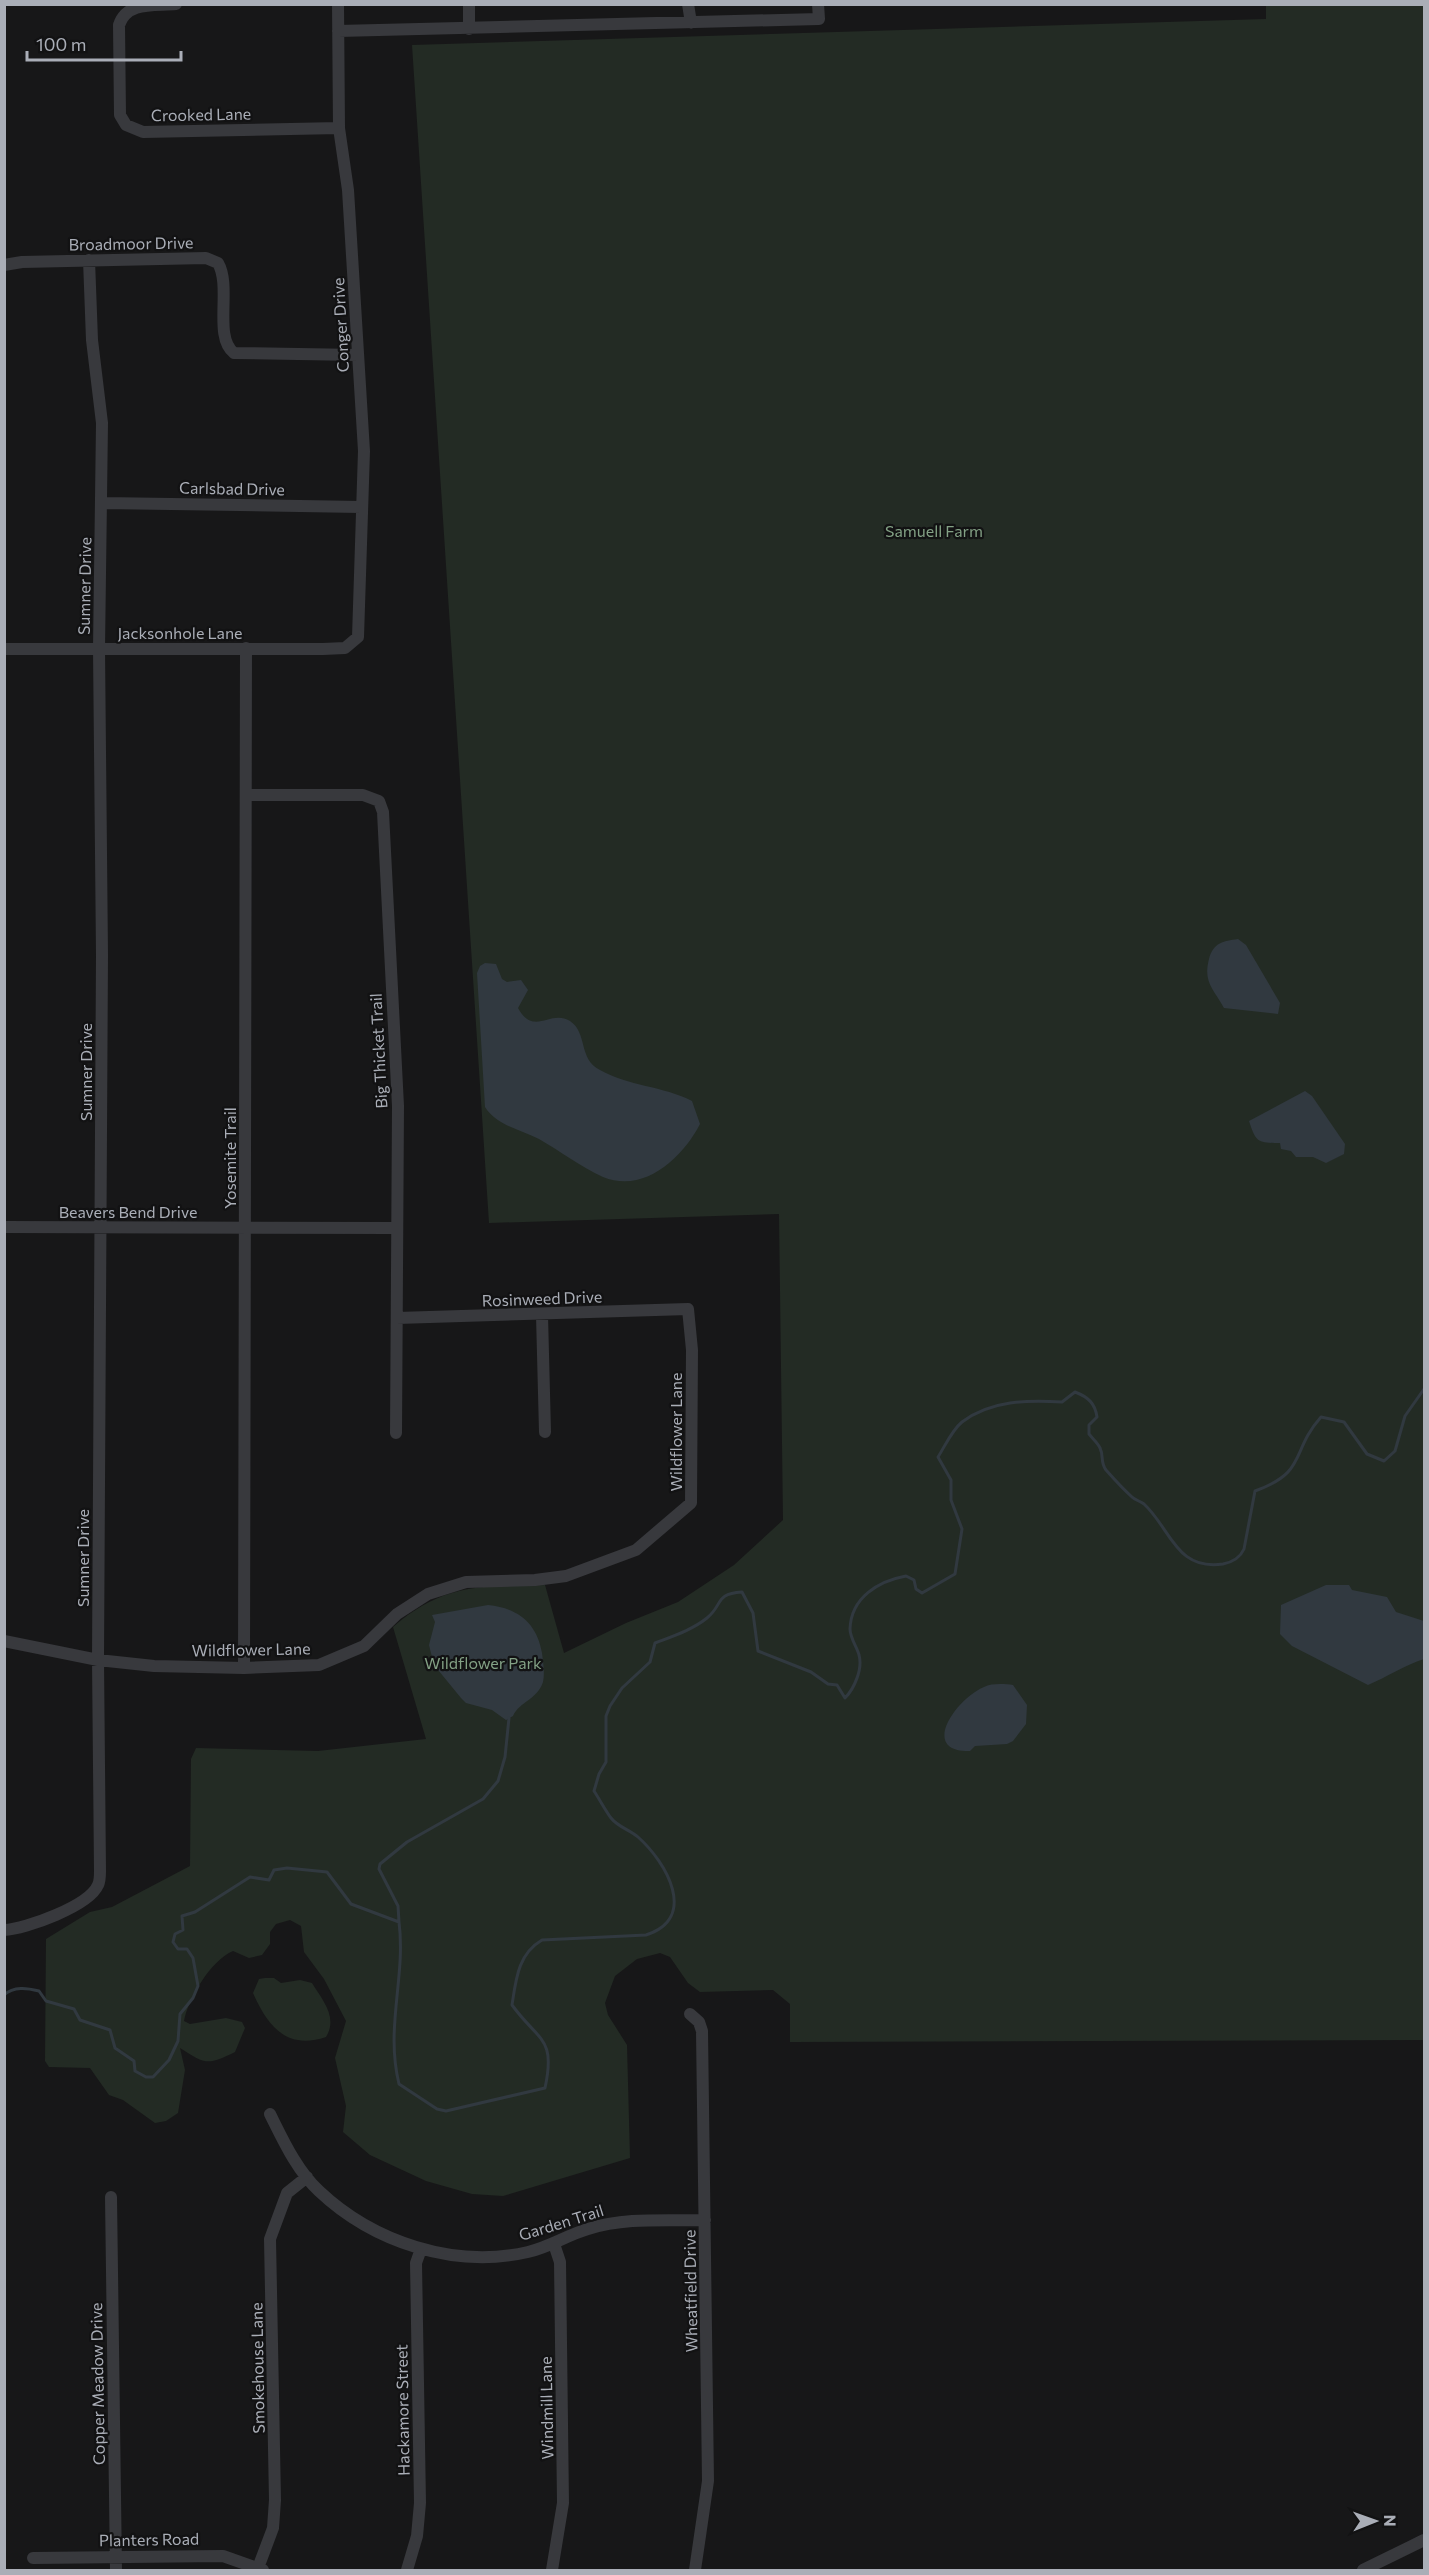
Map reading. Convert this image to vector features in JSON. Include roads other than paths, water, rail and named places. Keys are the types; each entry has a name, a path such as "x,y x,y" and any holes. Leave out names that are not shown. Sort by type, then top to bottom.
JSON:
{"street":[{"name":"Crooked Lane","path":"176,4 134,7 121,17 119,25 120,115 126,126 143,132 339,128"},
{"name":"Conger Drive","path":"338,4 339,128 348,189 364,451 360,628 354,643"},
{"path":"469,4 469,29"},
{"path":"688,4 691,23"},
{"path":"338,31 819,19 819,4"},
{"name":"Broadmoor Drive","path":"4,266 22,262 206,258 219,263 222,270 224,336 229,349 234,353 358,356"},
{"name":"Sumner Drive","path":"4,1930 36,1923 84,1900 98,1885 100,1871 98,1660 102,955 99,649 103,503 102,423 92,340 89,260"},
{"name":"Carlsbad Drive","path":"103,503 361,507"},
{"name":"Jacksonhole Lane","path":"4,649 323,649 345,648 354,643"},
{"name":"Yosemite Trail","path":"244,1668 246,648"},
{"name":"Big Thicket Trail","path":"247,795 363,795 379,801 383,812 398,1106 396,1433"},
{"name":"Beavers Bend Drive","path":"4,1227 396,1228"},
{"name":"Wildflower Lane","path":"4,1641 98,1660 154,1666 244,1668 319,1665 364,1646 397,1614 428,1594 466,1582 535,1580 566,1576 636,1550 691,1503 692,1350 688,1309"},
{"name":"Rosinweed Drive","path":"397,1318 688,1309"},
{"path":"542,1315 545,1432"},
{"name":"Wheatfield Drive","path":"690,2014 699,2022 702,2031 708,2481 695,2571"},
{"name":"Garden Trail","path":"270,2114 284,2142 318,2190 377,2233 421,2249 489,2257 527,2252 554,2244 586,2229 611,2223 705,2220"},
{"name":"Smokehouse Lane","path":"260,2569 273,2528 275,2500 270,2239 287,2193 307,2177"},
{"name":"Copper Meadow Drive","path":"111,2197 116,2571"},
{"name":"Windmill Lane","path":"552,2571 563,2503 560,2262 554,2244"},
{"name":"Hackamore Street","path":"406,2571 417,2536 420,2503 416,2263 421,2249"},
{"path":"1363,2571 1425,2540"},
{"name":"Planters Road","path":"33,2558 223,2556 260,2569"}],"waterway":[{"path":"4,1995 16,1989 34,1990 39,1991 46,2001 74,2009 80,2020 110,2030 115,2048 134,2061 135,2071 146,2077 153,2077 169,2060 178,2041 180,2014 193,1998 198,1986 193,1958 187,1949 178,1949 173,1942 175,1934 183,1930 182,1916 195,1912 250,1877 269,1880 274,1870 287,1868 327,1872 351,1904 399,1922 400,1962 394,2042 399,2084 437,2109 446,2111 545,2088 548,2071 547,2049 543,2041 512,2005 520,1968 528,1952 542,1940 646,1935 662,1927 671,1916 674,1903 672,1889 659,1860 638,1837 614,1821 594,1791 599,1774 606,1762 606,1716 610,1706 622,1688 650,1662 655,1643 695,1626 712,1613 723,1597 742,1592 753,1613 758,1651 811,1672 828,1684 837,1685 845,1698 852,1689 860,1666 859,1655 850,1629 855,1608 861,1599 868,1592 896,1578 906,1576 914,1580 916,1589 922,1593 955,1574 962,1529 951,1500 951,1480 938,1457 958,1425 973,1415 997,1405 1036,1401 1062,1402 1075,1392 1084,1396 1093,1404 1096,1412 1097,1417 1089,1425 1089,1434 1100,1448 1106,1470 1132,1497 1144,1504 1184,1555 1207,1564 1223,1564 1236,1559 1244,1549 1255,1491 1272,1484 1291,1468 1311,1429 1321,1417 1344,1422 1367,1454 1384,1461 1395,1451 1405,1416 1424,1389"},
{"path":"399,1922 398,1906 379,1869 380,1864 407,1842 483,1799 498,1781 505,1757 509,1718"}],"park label":[{"name":"Samuell Farm","path":"934,530"},
{"name":"Wildflower Park","path":"483,1662"}]}
